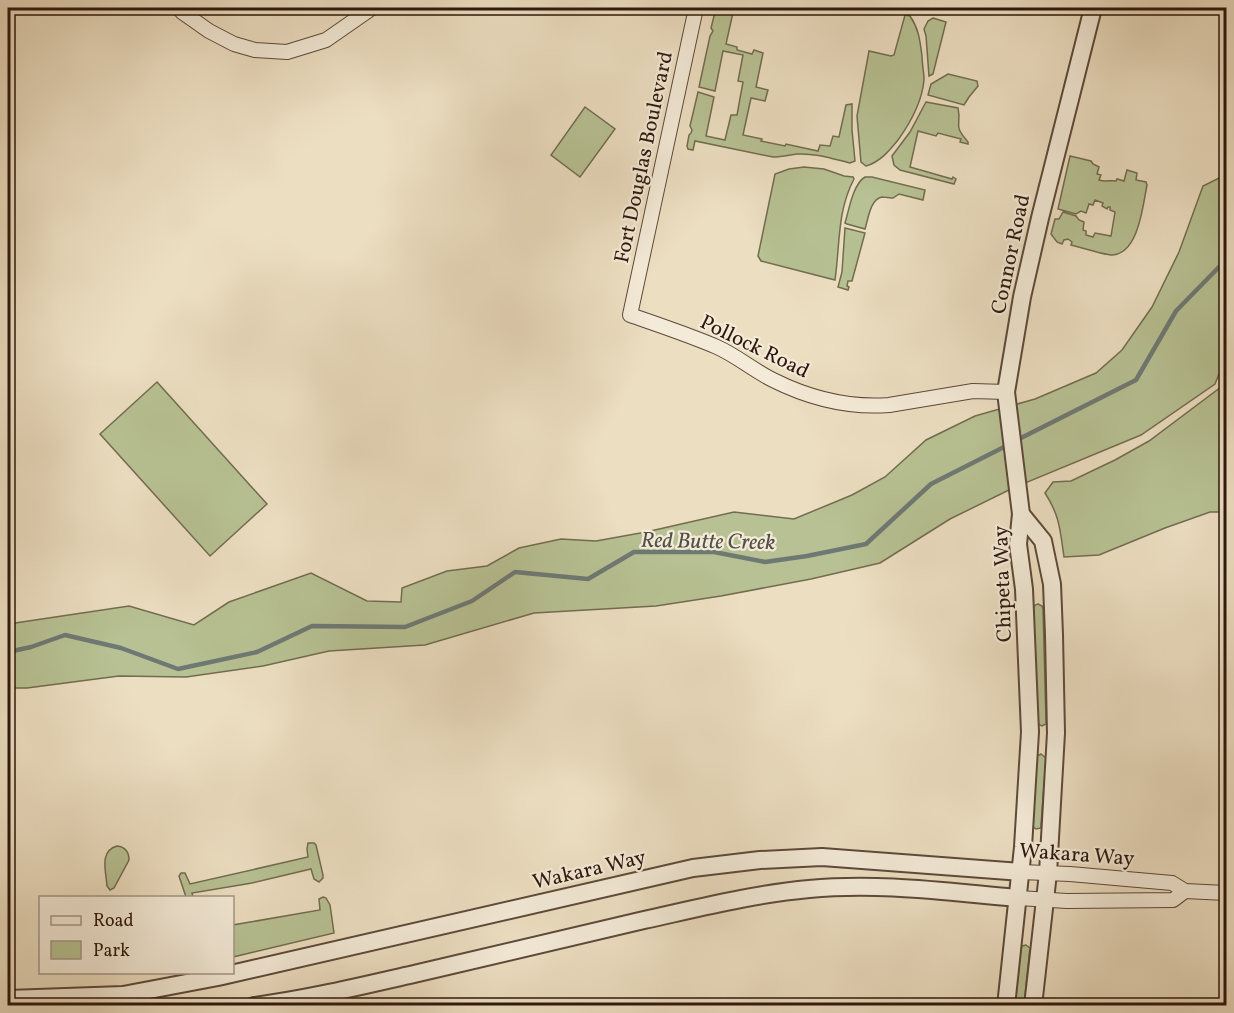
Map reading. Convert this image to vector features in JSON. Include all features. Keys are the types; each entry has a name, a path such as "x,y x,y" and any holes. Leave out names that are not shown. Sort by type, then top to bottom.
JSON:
{"street":[{"path":"179,8 209,32 234,44 255,50 287,52 326,40 372,8"},
{"name":"Fort Douglas Boulevard","path":"630,315 696,8"},
{"name":"Connor Road","path":"1021,514 1006,392 1022,297 1093,8"},
{"name":"Pollock Road","path":"630,315 716,347 781,383 807,394 841,404 889,405 974,391 1006,392"},
{"name":"Chipeta Way","path":"1006,1005 1021,873 1030,732 1024,589 1018,544 1021,514"},
{"name":"Chipeta Way","path":"1021,514 1043,541 1052,584 1056,733 1048,873 1033,1005"},
{"name":"Wakara Way","path":"234,973 693,868 734,862 822,857 1172,883 1185,891 1227,893"},
{"name":"Wakara Way","path":"254,1005 285,1002 352,988 692,909 777,893 810,889 882,887 917,888 1044,900 1173,900 1185,891"},
{"name":"Wakara Way","path":"8,999 123,995 231,974"}],"green space":[{"path":"716,8 734,8 726,44 752,54 754,50 763,53 756,87 768,90 765,101 751,98 743,135 762,139 761,141 818,151 820,145 830,146 833,136 839,137 846,105 852,104 855,161 850,163 804,154 773,157 695,141 693,150 688,149 689,135 692,130 690,126 698,92 714,97 706,136 725,140 731,115 737,115 743,82 738,81 743,55 723,51 715,91 699,87 713,31 711,28"},
{"path":"905,15 910,16 913,21 920,40 924,80 921,96 898,140 880,159 866,166 861,162 857,116 869,51 894,55"},
{"path":"933,18 946,22 933,74 929,76 924,29 928,21"},
{"path":"948,74 977,81 978,86 964,105 928,95 931,84"},
{"path":"926,102 958,108 959,128 968,144 960,142 961,139 938,133 936,136 918,131 910,167 952,179 953,177 956,179 954,184 900,170 894,165 892,156 910,132"},
{"path":"585,107 615,129 580,177 551,155"},
{"path":"1070,156 1091,161 1099,167 1097,174 1101,175 1099,180 1124,181 1127,170 1137,173 1136,180 1146,182 1138,227 1128,246 1121,252 1112,255 1098,252 1071,245 1072,242 1068,239 1062,244 1057,242 1051,234 1055,219 1059,219 1063,212 1076,216 1084,222 1083,230 1086,231 1086,235 1093,237 1095,233 1111,236 1115,212 1110,210 1110,207 1107,209 1102,206 1103,203 1095,200 1093,205 1089,204 1086,213 1081,211 1076,214 1058,209"},
{"path":"804,167 824,169 854,179 842,216 835,280 761,261 758,256 775,174"},
{"path":"1223,176 1226,177 1226,356 1215,384 1141,435 1013,488 950,519 880,563 811,579 656,606 534,613 425,645 329,651 263,666 186,677 119,676 27,688 8,688 8,625 15,623 129,606 194,625 229,602 311,573 367,601 401,602 402,588 447,571 487,566 519,548 561,539 596,541 734,512 794,519 852,495 885,477 926,440 975,416 1035,399 1096,373 1122,350 1152,307 1179,252 1203,186"},
{"path":"865,177 925,190 923,200 899,194 893,198 882,197 872,206 865,229 847,224 845,223 854,191"},
{"path":"845,228 865,233 852,281 848,281 848,290 838,287 842,272"},
{"path":"1226,379 1226,512 1210,512 1099,555 1064,557 1057,516 1045,493 1053,482 1071,481 1149,441 1221,387"},
{"path":"157,382 267,504 210,556 100,434"},
{"path":"1038,604 1043,609 1046,724 1042,726 1037,721 1033,609"},
{"path":"1041,754 1046,758 1041,828 1036,829 1032,826 1036,762 1037,756"},
{"path":"308,843 316,845 323,875 319,882 314,879 311,869 186,896 179,876 185,873 190,884 308,857"},
{"path":"117,846 126,850 129,860 114,888 110,890 107,886 105,862 108,852"},
{"path":"326,898 330,905 334,933 234,957 234,925 320,910 319,899"},
{"path":"1026,945 1030,948 1024,1005 1015,1005 1021,949"}],"waterway":[{"name":"Red Butte Creek","path":"1015,441 1136,380 1176,311 1219,267 1226,263"},
{"name":"Red Butte Creek","path":"8,652 65,635 121,648 178,669 257,652 312,626 405,627 472,601 515,572 588,579 634,552 714,552 765,562 866,544 931,484 1008,445"}]}
